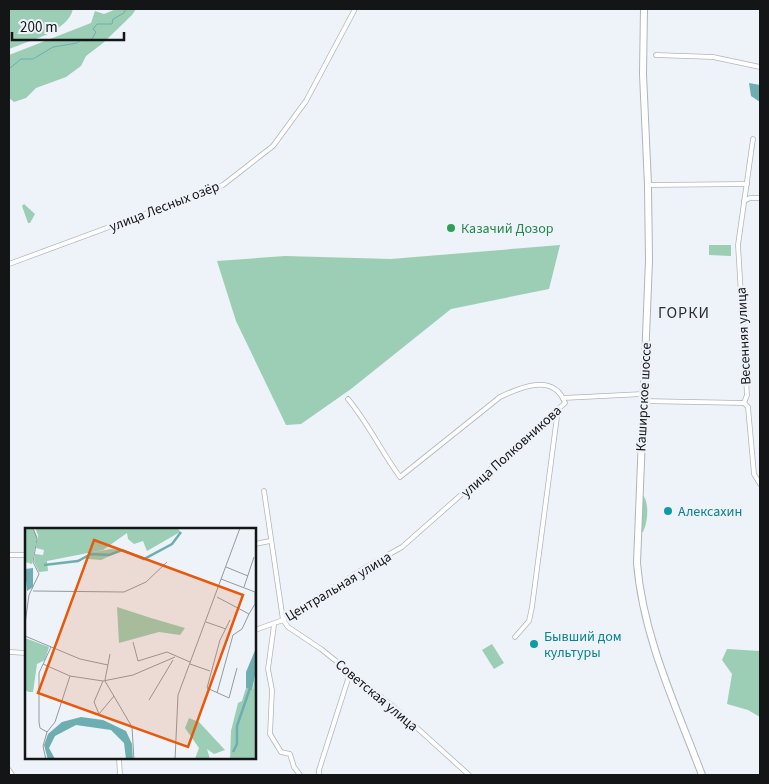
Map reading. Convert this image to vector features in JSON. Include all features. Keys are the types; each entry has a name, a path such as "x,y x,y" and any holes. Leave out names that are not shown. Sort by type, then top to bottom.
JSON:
{"main road":[{"name":"Каширское шоссе","path":"644,9 644,123 648,185 649,278 637,541 639,584 653,646 702,775"}],"street":[{"name":"улица Лесных озёр","path":"9,264 223,185 273,146 306,101 355,9"},
{"path":"656,55 713,57 760,66"},
{"name":"Весенняя улица","path":"753,139 738,245 742,354 747,395 744,403 748,406 754,474 760,484"},
{"path":"648,185 747,184"},
{"path":"744,201 750,198 760,198"},
{"name":"улица Полковникова","path":"348,399 370,427 386,459 400,477 500,397 517,389 547,384 557,390 563,398 565,403 417,535"},
{"path":"563,398 643,398 744,403"},
{"path":"515,637 529,621 532,607 558,409"},
{"path":"264,491 283,620"},
{"name":"Центральная улица","path":"256,630 274,625 283,620 363,568 402,547 417,535"},
{"path":"256,544 270,542"},
{"path":"9,555 25,556"},
{"name":"Советская улица","path":"283,620 288,627 321,649 396,708 470,775"},
{"path":"274,625 268,669 272,690 270,734 281,752 290,754 294,767 300,775"},
{"path":"9,652 25,653"},
{"path":"320,775 319,770 350,673"},
{"path":"120,759 120,775"},
{"path":"9,770 12,775"}],"green space":[{"path":"9,9 73,9 70,17 56,30 9,49"},
{"path":"116,9 136,9 103,43 86,56 81,66 66,77 36,88 26,98 14,102 9,98 9,55 91,23 95,11 104,14"},
{"path":"24,204 35,214 30,223 28,223 22,206"},
{"path":"560,245 549,289 451,309 351,389 301,424 286,425 236,321 217,261 285,256 391,259"},
{"path":"709,245 731,245 731,256 709,255"},
{"path":"641,493 646,501 647,517 645,528 640,533"},
{"path":"492,644 504,663 494,669 482,650"},
{"path":"727,649 760,651 760,717 748,710 727,704 732,674 722,660"}],"water":[{"path":"749,83 760,85 760,102 751,96"}],"waterway":[{"path":"9,69 21,59 33,59 53,47 77,43 82,39 86,41 92,39 96,32 93,29 97,24 112,24 113,19 124,13 126,9"}],"place":[{"name":"Казачий Дозор","path":"451,228"},
{"name":"Алексахин","path":"668,511"},
{"name":"Бывший дом культуры","path":"534,644"}],"district":[{"name":"ГОРКИ","path":"684,312"}]}
